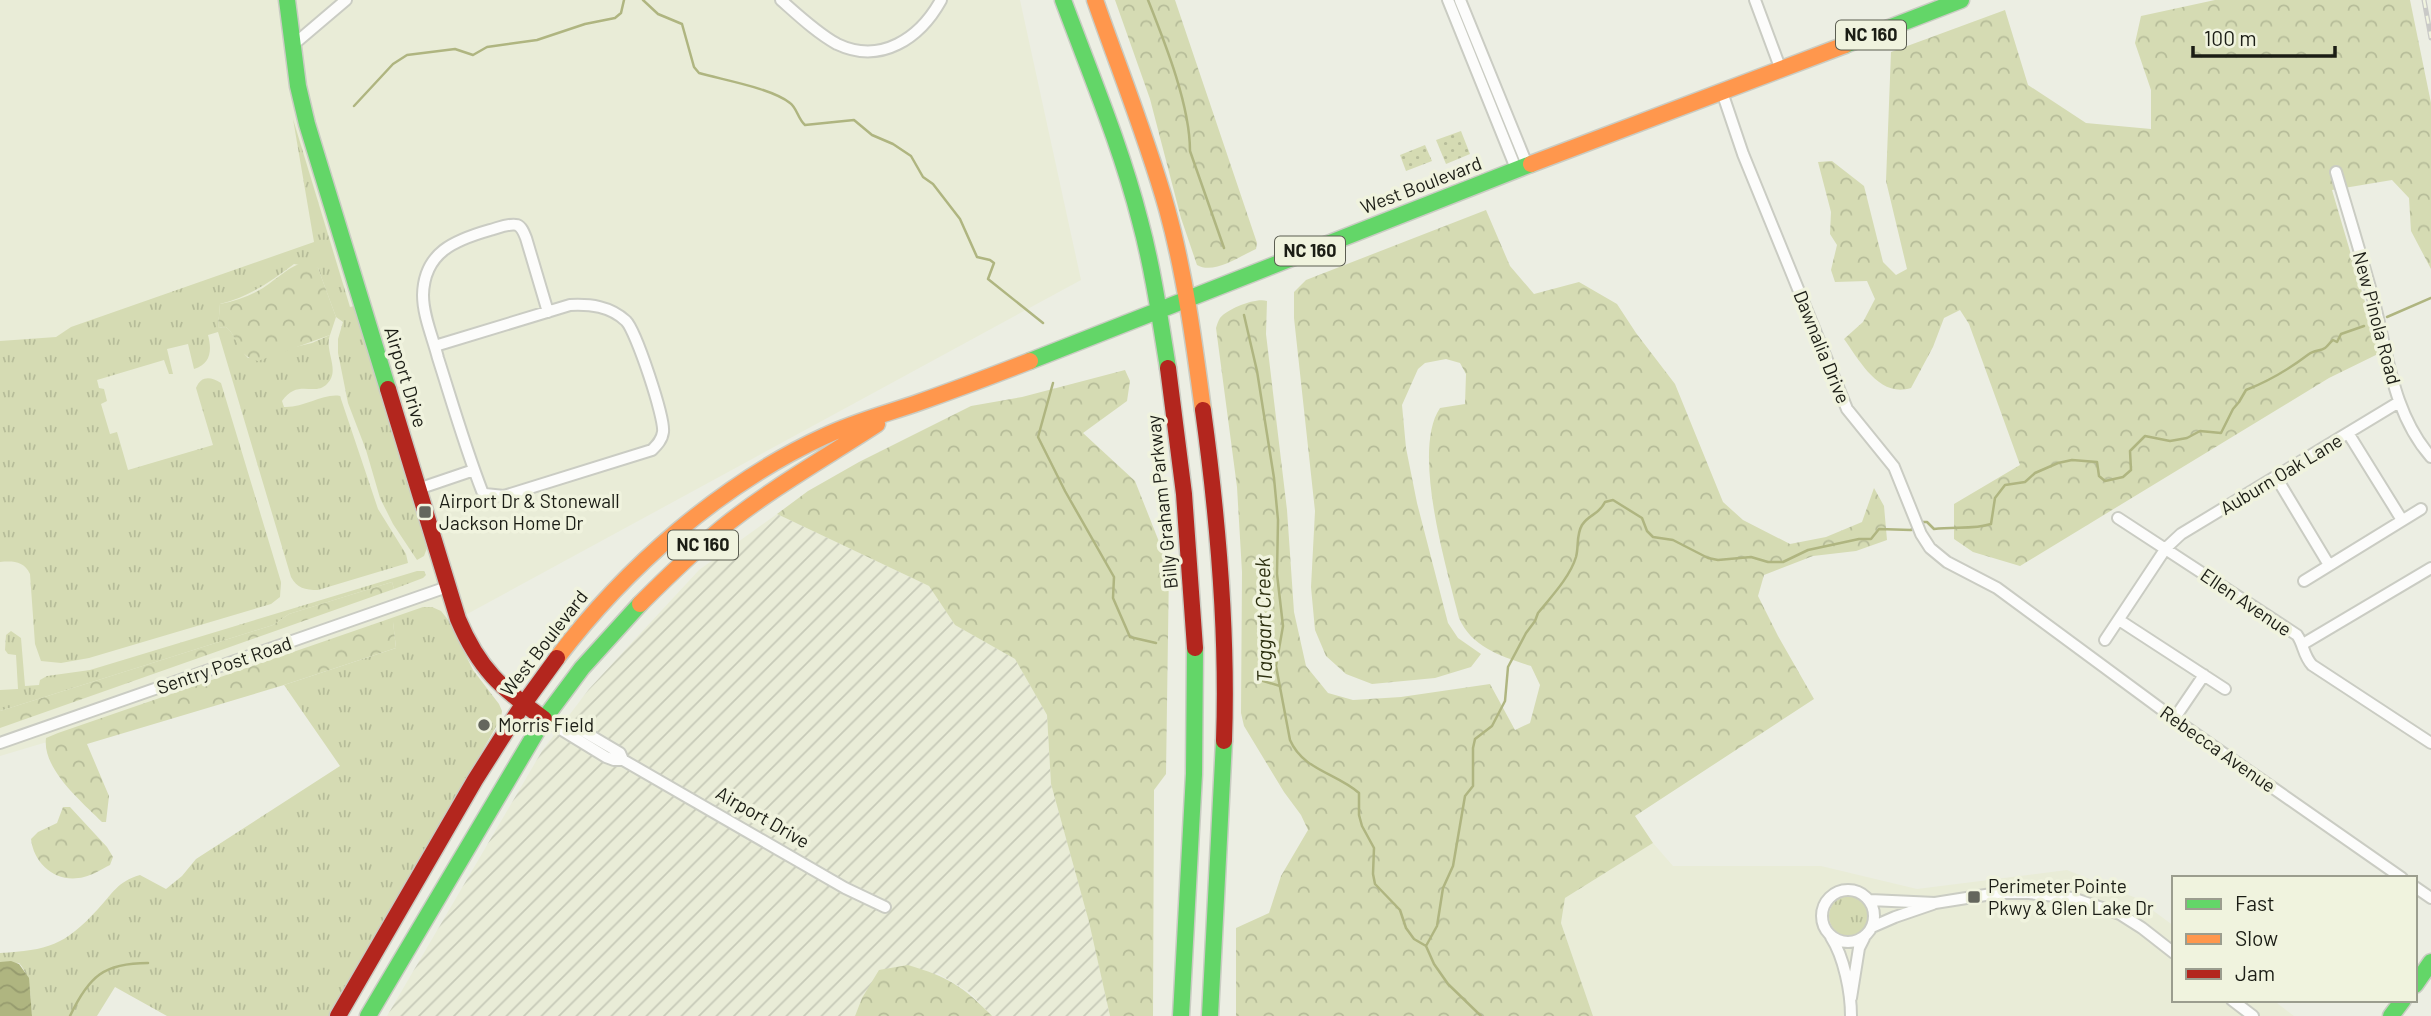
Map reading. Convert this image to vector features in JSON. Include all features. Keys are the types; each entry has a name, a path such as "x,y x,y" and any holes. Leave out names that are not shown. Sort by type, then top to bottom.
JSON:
{"main road":[{"name":"Airport Drive","path":"287,0 298,86 314,150 458,619 474,655 498,684 551,723"},
{"name":"Billy Graham Parkway","path":"1063,0 1139,218 1159,310 1183,481 1194,621 1195,762 1181,1016"},
{"path":"1095,0 1153,160 1168,211 1187,299 1213,478 1224,620 1224,763 1210,1016"},
{"name":"West Boulevard","path":"338,1016 434,848 522,703 563,648 606,598 655,551 705,510 760,473 816,440 1961,0"},
{"name":"West Boulevard","path":"368,1016 551,723 582,668 673,570 722,528 774,490 897,410"},
{"path":"2417,985 2431,962"}],"street":[{"path":"292,46 346,0"},
{"path":"781,0 825,37 862,51 877,52 902,43 913,35 928,21 941,0"},
{"path":"1448,0 1523,169"},
{"path":"1460,0 1523,169"},
{"path":"1755,0 1781,70"},
{"name":"Dawnalia Drive","path":"1722,92 1743,154 1847,410 1898,473 1921,534 1930,548 1942,559 1997,588 2037,617"},
{"name":"New Pinola Road","path":"2336,172 2371,291 2399,402 2408,427 2431,457"},
{"path":"435,346 548,312 570,305 590,305 611,312 630,326 637,340 663,422 660,442 647,452 505,496 485,494 482,491 435,346 424,302 426,277 435,259 447,246 472,235 506,225 516,225 522,229 548,312"},
{"name":"Auburn Oak Lane","path":"2105,640 2166,548 2181,534 2399,402"},
{"path":"2348,433 2402,520"},
{"path":"418,489 474,470"},
{"path":"2276,477 2329,565"},
{"path":"2304,581 2421,509"},
{"name":"Ellen Avenue","path":"2118,518 2297,635 2303,644 2306,658 2312,665 2431,743"},
{"path":"2303,644 2431,568"},
{"name":"Sentry Post Road","path":"0,743 447,587"},
{"name":"Rebecca Avenue","path":"2037,617 2174,719 2399,876"},
{"path":"2119,620 2225,689"},
{"path":"2174,719 2204,675"},
{"name":"Airport Drive","path":"551,723 606,757 622,760 845,888 885,908"},
{"path":"1852,1016 1843,962 1822,922 1825,904 1831,896 1848,890 1856,891 1870,900 1936,903 1998,893 2073,898 2120,914 2172,951"},
{"path":"1851,1000 1859,948 1872,927 1875,916 1870,900"},
{"path":"1872,927 1895,916 1912,913 1936,903"},
{"path":"1831,937 1849,943 1864,938"},
{"path":"2234,1002 2248,1014"}],"shaded area":[{"path":"0,0 1020,0 1081,280 458,619 0,756"},
{"path":"777,514 929,586 955,625 1015,659 1047,715 1051,784 1089,922 1110,1016 992,1016 969,992 937,973 862,998 855,1016 387,1016 542,751 589,689 699,570"},
{"path":"1653,843 1673,866 1821,866 1917,889 2067,870 2136,898 2172,925 2172,1002 2276,1002 2294,1016 1593,1016 1561,923 1565,898"}],"green space":[{"path":"1115,0 1175,0 1257,243 1256,249 1219,266 1211,268 1197,265 1181,218 1150,99"},
{"path":"2215,0 2410,0 2431,103 2431,269 2411,231 2409,198 2392,180 2332,190 2380,353 2329,378 2020,566 1973,552 1954,539 1954,504 2020,465 1969,324 1960,310 1944,318 1933,347 1911,388 1889,388 1871,376 1844,339 1863,322 1875,299 1867,281 1835,282 1831,270 1837,245 1830,234 1831,212 1818,162 1832,161 1864,186 1883,262 1896,275 1907,269 1886,181 1891,52 2005,10 2028,85 2086,123 2151,129 2151,90 2135,43 2141,16"},
{"path":"293,119 350,307 354,306 399,446 427,548 424,556 417,560 393,524 380,498 348,403 338,353 338,339 343,322 336,317 318,268 294,264 259,288 220,304 218,328 226,327 229,330 248,358 312,343 330,335 329,348 333,367 331,379 322,388 294,390 282,401 284,407 340,396 378,509 406,554 408,563 318,590 302,588 293,581 218,332 208,335 209,356 200,367 194,369 188,344 167,349 173,374 169,374 164,360 97,380 99,388 104,389 107,401 101,404 110,434 117,432 128,470 213,445 196,388 200,381 206,378 221,383 281,582 280,597 271,604 89,658 61,663 41,661 35,644 30,574 25,566 18,563 0,562 0,341 56,337 71,327 314,242"},
{"path":"1461,131 1470,154 1446,164 1436,140"},
{"path":"1425,145 1432,161 1406,171 1400,155"},
{"path":"1486,210 1510,266 1534,294 1579,282 1617,304 1675,384 1723,502 1743,520 1790,544 1826,537 1862,522 1874,488 1884,506 1887,540 1856,551 1813,556 1764,575 1758,596 1814,699 1635,816 1653,843 1565,898 1561,923 1593,1016 1236,1016 1236,928 1269,913 1281,876 1308,830 1244,726 1241,713 1242,572 1237,487 1216,328 1220,318 1236,307 1250,302 1267,301 1266,334 1287,510 1294,612 1306,666 1328,693 1353,700 1401,697 1490,684 1515,730 1530,723 1540,685 1531,666 1489,650 1465,628 1459,618 1434,511 1429,452 1432,427 1440,408 1465,404 1466,374 1460,363 1446,359 1425,363 1418,369 1402,405 1406,448 1417,503 1448,623 1458,638 1481,654 1471,667 1435,678 1372,684 1346,674 1326,656 1315,630 1311,587 1315,511 1294,318 1294,292 1306,280"},
{"path":"307,261 318,268 336,317 330,335 258,361 245,355 226,327 218,328 220,304 253,293 289,269"},
{"path":"1125,370 1130,381 1127,401 1083,433 1135,481 1169,567 1166,774 1154,790 1153,1016 1110,1016 1089,922 1051,784 1047,715 1015,659 955,625 929,586 777,514 808,491 859,462 971,406 1022,397"},
{"path":"424,571 426,575 394,589 392,582 289,614 273,625 0,711 0,690 18,689 16,655 8,654 5,650 6,635 11,631 21,638 25,686 39,685 40,680 47,676 90,670"},
{"path":"392,582 394,589 0,728 0,711 273,625 289,614"},
{"path":"423,607 441,611 449,621 473,670 499,704 501,718 332,1016 167,1016 115,987 97,1016 32,1016 30,988 23,969 19,963 0,962 0,953 43,948 65,938 86,921 116,889 132,878 140,875 166,889 182,876 196,859 340,766 284,685 396,648 393,622 380,622"},
{"path":"380,622 393,622 396,648 284,685 87,744 109,796 106,822 102,822 74,795 50,761 46,738"},
{"path":"63,807 70,807 107,847 113,857 110,865 91,875 65,878 56,875 42,864 31,839 38,832 57,823"},
{"path":"1850,895 1865,901 1871,916 1865,931 1850,937 1835,931 1829,916 1835,901"},
{"path":"908,965 954,984 992,1016 855,1016 862,998 879,970"}],"water":[{"path":"11,961 19,964 29,978 32,1016 0,1016 0,962"}],"waterway":[{"path":"354,106 393,64 407,55 455,49 473,55 487,47 537,40 585,24 615,18 621,13 624,0"},
{"path":"643,0 658,14 682,24 694,67 699,73 782,98 792,105 805,125 854,120 872,135 911,156 923,177 933,184 960,219 977,257 994,263 988,279 1043,323"},
{"name":"Taggart Creek","path":"1148,0 1175,74 1186,114 1190,151 1224,248"},
{"path":"2387,317 2431,298"},
{"name":"Taggart Creek","path":"1244,315 1257,371 1274,478 1278,520 1277,574 1283,626 1276,666 1290,740 1311,765 1359,793 1359,815 1374,848 1375,884 1400,910 1406,928 1414,939 1426,946 1448,984 1481,1016"},
{"path":"1922,522 1927,522 1934,529 1991,524 1995,498 2005,485 2025,482 2035,473 2058,463 2072,460 2097,462 2099,476 2105,481 2123,477 2131,470 2130,451 2145,436 2170,441 2187,438 2200,431 2221,433 2246,390 2278,375 2311,353 2323,349 2333,340 2337,342 2341,334 2364,326"},
{"path":"1053,383 1038,437 1114,577 1113,598 1130,637 1156,643"},
{"path":"1426,946 1437,926 1443,888 1453,866 1465,796 1473,786 1475,739 1492,726 1505,701 1508,667 1538,613 1569,572 1576,557 1582,525 1600,510 1605,502 1613,500 1642,518 1647,531 1653,537 1673,540 1708,558 1718,560 1751,557 1768,562 1783,562 1808,550 1871,539 1879,529 1911,530 1914,527"},
{"path":"1260,680 1280,686"},
{"path":"70,1016 84,991 100,974 120,966 148,963"}],"railway":[{"path":"2424,0 2431,38"}],"traffic: fast":[{"path":"287,0 298,86 307,124 388,389"},
{"path":"1063,0 1105,110 1132,193 1149,257 1168,368"},
{"path":"1845,45 1961,0"},
{"path":"1030,361 1531,164"},
{"path":"368,1016 544,719 582,668 640,604"},
{"path":"1181,1016 1194,774 1195,648"},
{"path":"1210,1016 1224,741"},
{"path":"2417,982 2431,962"},
{"path":"2391,1016 2402,1002"}],"traffic: slow":[{"path":"1095,0 1167,209 1184,283 1203,410"},
{"path":"1531,164 1845,45"},
{"path":"557,658 613,592 645,561 713,503 749,478 787,455 837,431 1030,361"},
{"path":"640,604 690,556 740,514 877,424"}],"traffic: jam":[{"path":"1168,368 1184,494 1195,648"},
{"path":"388,389 458,619 466,636 483,664 503,687 544,719"},
{"path":"1203,410 1221,575 1225,658 1224,741"},
{"path":"338,1016 475,780 520,709 557,658"}],"place":[{"name":"Airport Dr & Stonewall Jackson Home Dr","path":"425,512"},
{"name":"Morris Field","path":"484,725"},
{"name":"Perimeter Pointe Pkwy & Glen Lake Dr","path":"1974,897"}]}
